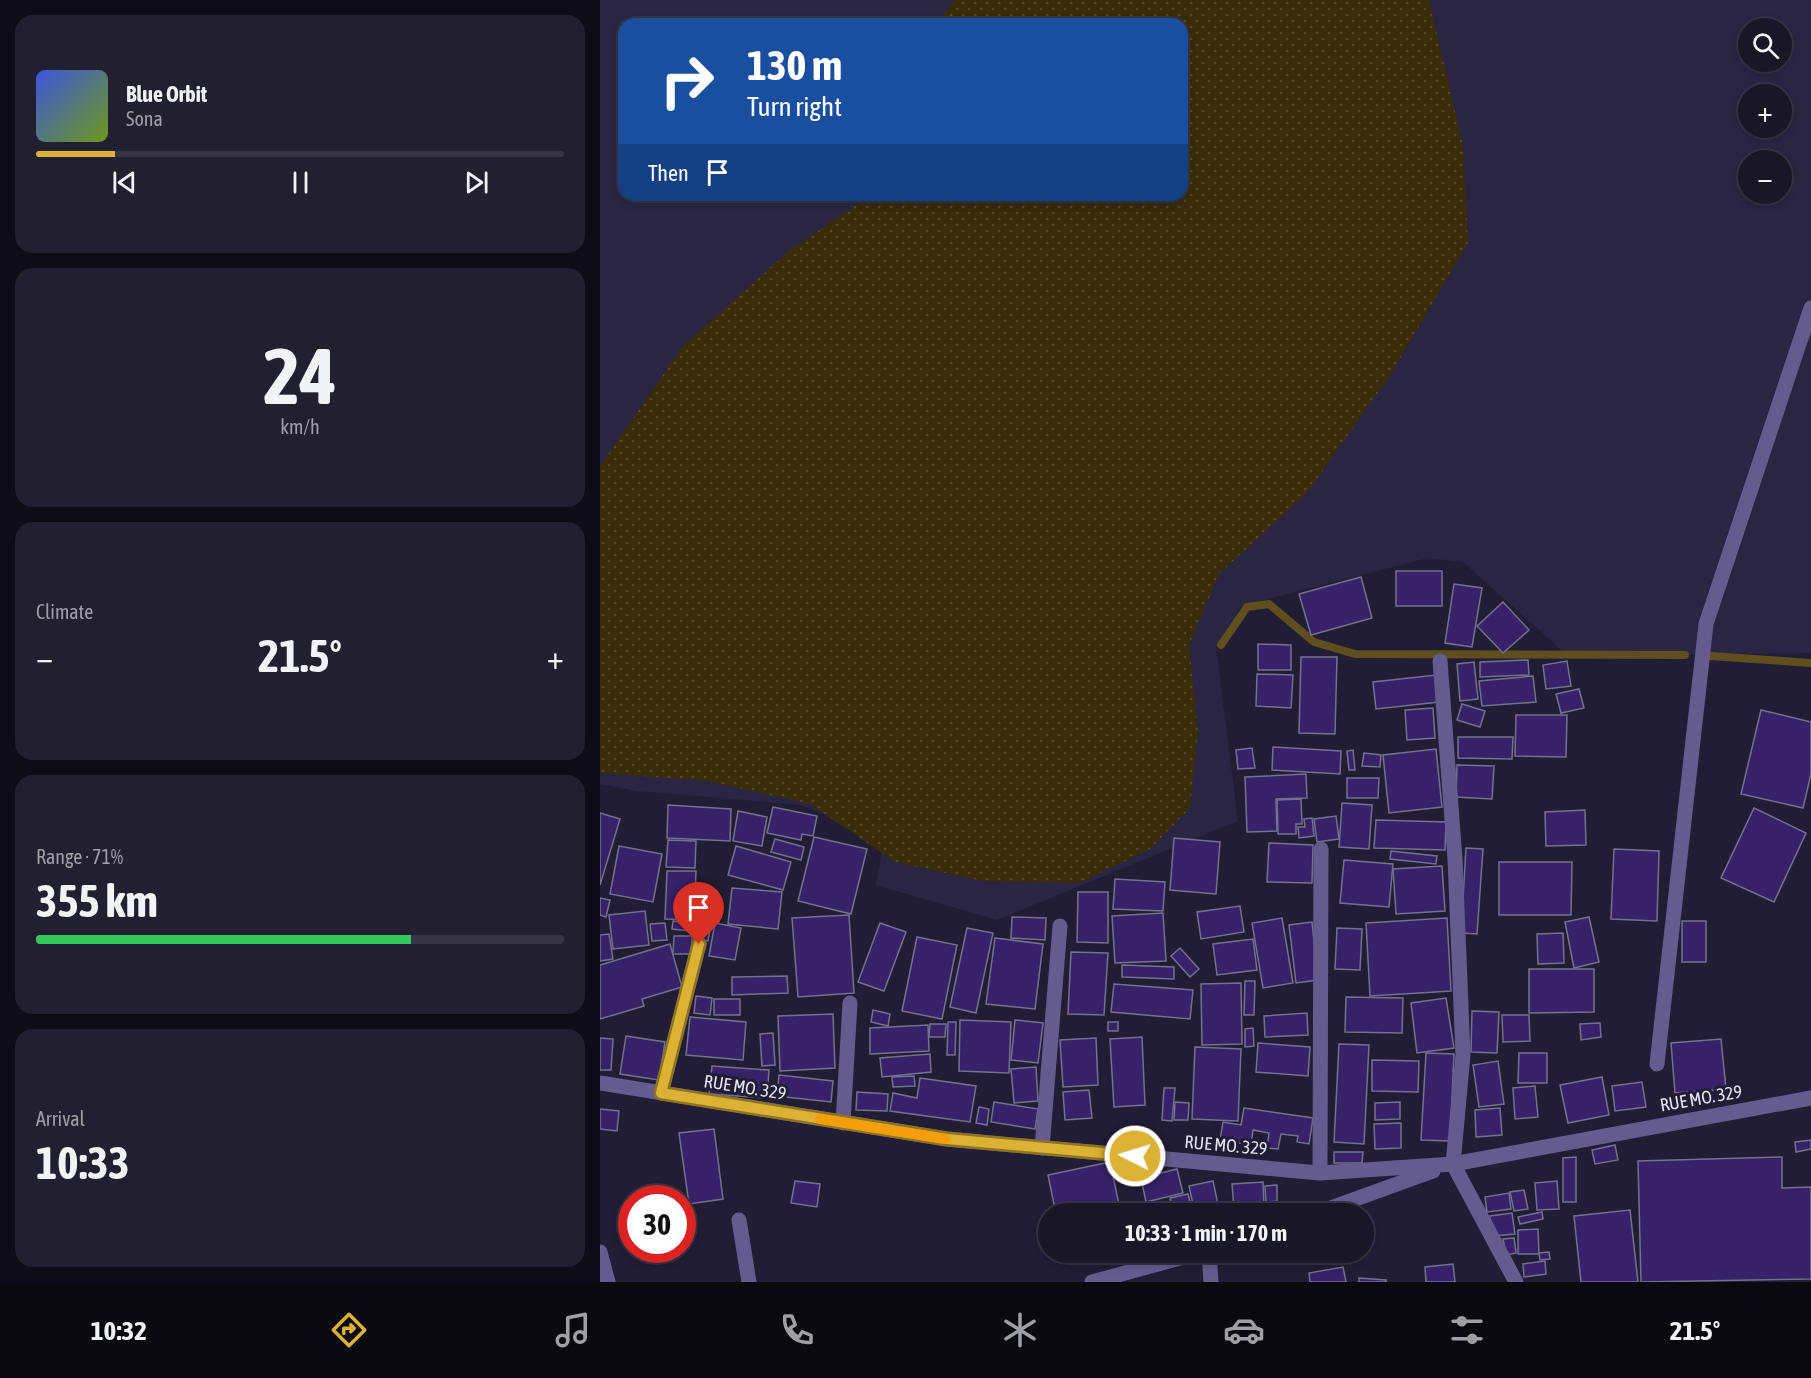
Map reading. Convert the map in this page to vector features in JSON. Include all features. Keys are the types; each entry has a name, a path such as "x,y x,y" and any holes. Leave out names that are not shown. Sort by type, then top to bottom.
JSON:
{"street":[{"path":"1657,1064 1706,624 1811,308"},
{"path":"1440,662 1455,859 1463,1055 1453,1164 1516,1282"},
{"path":"1320,1173 1321,849"},
{"path":"1042,1148 1060,926"},
{"path":"661,1093 699,944"},
{"path":"843,1123 850,1003"},
{"name":"RUE MO. 329","path":"600,1083 947,1139 1320,1173 1453,1164 1811,1098"},
{"path":"1345,1203 1453,1164"},
{"path":"739,1220 749,1282"},
{"path":"600,1252 608,1282"},
{"path":"1092,1282 1162,1263"},
{"path":"1210,1263 1211,1282"}],"shaded area":[{"path":"600,0 1811,0 1811,653 1568,656 1463,562 1428,558 1241,606 1216,647 1238,821 997,920 876,885 884,840 801,805 636,791 600,784"},
{"path":"955,0 1429,0 1463,145 1468,243 1391,374 1307,493 1219,574 1189,645 1198,732 1190,808 1150,849 1079,883 982,881 895,862 810,804 708,781 600,773 600,466 683,346 790,250 862,201 1188,201 1188,18 941,18"}],"building":[{"path":"1396,571 1442,571 1442,606 1396,606"},
{"path":"1361,577 1372,618 1311,635 1299,594"},
{"path":"1454,584 1482,588 1472,647 1445,643"},
{"path":"1503,602 1529,630 1503,653 1477,626"},
{"path":"1258,644 1291,645 1291,670 1258,670"},
{"path":"1301,657 1337,657 1335,734 1299,733"},
{"path":"1528,660 1529,675 1480,677 1480,662"},
{"path":"1567,661 1571,686 1546,689 1543,665"},
{"path":"1474,662 1478,699 1460,701 1457,664"},
{"path":"1257,674 1293,675 1291,708 1256,706"},
{"path":"1436,675 1439,702 1376,709 1373,682"},
{"path":"1533,676 1536,702 1482,706 1479,681"},
{"path":"1579,689 1584,708 1561,713 1556,694"},
{"path":"1462,704 1485,711 1480,727 1457,720"},
{"path":"1433,708 1435,738 1407,740 1405,710"},
{"path":"1761,710 1811,722 1811,774 1803,808 1741,794"},
{"path":"1516,715 1567,715 1566,757 1515,756"},
{"path":"1458,737 1513,737 1512,759 1458,758"},
{"path":"1273,747 1341,751 1340,774 1272,770"},
{"path":"1252,748 1255,768 1238,769 1236,750"},
{"path":"1436,749 1442,807 1389,813 1383,755"},
{"path":"1353,750 1355,770 1349,770 1347,751"},
{"path":"1364,753 1381,755 1380,767 1362,766"},
{"path":"1457,765 1494,766 1492,799 1456,797"},
{"path":"1306,774 1307,798 1276,799 1277,831 1247,832 1245,777"},
{"path":"1347,778 1379,778 1378,798 1347,798"},
{"path":"1301,799 1302,824 1296,824 1296,834 1278,834 1277,800"},
{"path":"1342,803 1372,805 1369,849 1339,847"},
{"path":"668,805 731,809 730,841 667,838"},
{"path":"773,807 817,816 813,836 802,834 801,840 767,833"},
{"path":"1754,808 1806,833 1774,902 1721,878"},
{"path":"1585,810 1586,845 1546,846 1545,812"},
{"path":"738,811 767,817 762,846 733,841"},
{"path":"600,813 620,819 600,885"},
{"path":"1336,816 1339,839 1317,842 1314,819"},
{"path":"1312,818 1314,836 1299,838 1298,827 1305,827 1304,819"},
{"path":"1376,820 1446,822 1445,850 1374,848"},
{"path":"814,837 867,849 851,914 798,901"},
{"path":"1174,838 1220,842 1216,894 1170,890"},
{"path":"775,839 804,847 801,860 771,852"},
{"path":"668,840 696,841 695,868 666,867"},
{"path":"1269,843 1313,845 1312,883 1267,882"},
{"path":"619,846 662,854 653,902 610,894"},
{"path":"736,846 791,862 783,890 728,875"},
{"path":"1466,848 1483,849 1477,934 1461,933"},
{"path":"1614,849 1659,851 1657,921 1611,919"},
{"path":"1391,851 1437,856 1436,864 1390,859"},
{"path":"1344,860 1393,864 1389,907 1340,903"},
{"path":"1499,862 1572,862 1571,915 1499,915"},
{"path":"1442,866 1445,911 1396,914 1393,869"},
{"path":"667,871 696,871 694,920 665,919"},
{"path":"1115,879 1165,882 1163,911 1113,909"},
{"path":"732,888 782,892 778,929 728,924"},
{"path":"1078,892 1108,892 1108,943 1077,942"},
{"path":"600,898 610,900 606,917 600,915"},
{"path":"1240,906 1244,932 1201,939 1197,912"},
{"path":"645,911 649,945 613,949 609,915"},
{"path":"1163,913 1166,961 1115,963 1112,916"},
{"path":"849,915 854,993 798,997 792,918"},
{"path":"699,917 712,920 708,941 695,939"},
{"path":"1012,917 1046,918 1045,940 1011,938"},
{"path":"1589,917 1599,962 1574,968 1565,922"},
{"path":"1282,918 1293,983 1263,988 1252,923"},
{"path":"1447,918 1451,991 1370,996 1366,923"},
{"path":"673,921 691,923 690,931 672,929"},
{"path":"1682,921 1706,921 1706,962 1682,962"},
{"path":"1312,922 1318,980 1296,983 1289,925"},
{"path":"665,923 667,940 652,941 650,924"},
{"path":"715,923 741,928 735,960 709,956"},
{"path":"880,923 906,932 884,991 858,982"},
{"path":"967,928 993,933 976,1013 950,1007"},
{"path":"1337,928 1362,929 1360,970 1335,969"},
{"path":"1563,933 1564,963 1538,964 1537,934"},
{"path":"609,934 613,959 600,961 600,935"},
{"path":"674,936 692,936 692,954 673,954"},
{"path":"917,937 957,945 942,1019 902,1011"},
{"path":"995,938 1043,944 1035,1009 986,1004"},
{"path":"1253,939 1257,970 1217,975 1213,944"},
{"path":"670,944 682,987 642,999 644,1006 600,1019 600,965"},
{"path":"1180,948 1199,969 1190,977 1171,956"},
{"path":"1071,952 1108,953 1104,1015 1068,1014"},
{"path":"1122,965 1174,967 1174,979 1122,977"},
{"path":"1529,969 1594,969 1594,1012 1529,1013"},
{"path":"787,976 788,993 732,995 732,977"},
{"path":"1245,981 1255,981 1254,1015 1244,1015"},
{"path":"1241,983 1242,1044 1202,1045 1201,984"},
{"path":"1114,984 1193,990 1190,1019 1111,1012"},
{"path":"696,996 712,998 710,1015 694,1013"},
{"path":"1346,997 1403,998 1402,1033 1345,1032"},
{"path":"1446,998 1454,1048 1417,1053 1411,1003"},
{"path":"714,999 740,999 740,1015 714,1015"},
{"path":"873,1010 890,1014 888,1026 871,1022"},
{"path":"1472,1011 1499,1012 1497,1053 1471,1052"},
{"path":"1307,1013 1308,1035 1265,1037 1264,1016"},
{"path":"833,1014 835,1068 780,1071 778,1016"},
{"path":"1502,1015 1529,1015 1530,1041 1503,1042"},
{"path":"690,1017 746,1022 743,1060 686,1055"},
{"path":"960,1020 1011,1022 1009,1073 959,1071"},
{"path":"1015,1020 1043,1023 1038,1063 1011,1060"},
{"path":"948,1022 956,1022 955,1055 947,1055"},
{"path":"1108,1022 1118,1022 1118,1031 1108,1031"},
{"path":"1600,1023 1601,1037 1581,1040 1580,1024"},
{"path":"930,1024 946,1024 945,1037 929,1037"},
{"path":"928,1025 929,1051 870,1054 870,1028"},
{"path":"1253,1028 1254,1046 1245,1047 1245,1029"},
{"path":"773,1033 775,1065 762,1066 760,1034"},
{"path":"626,1036 665,1042 659,1080 620,1074"},
{"path":"1142,1037 1145,1105 1114,1107 1110,1039"},
{"path":"600,1038 613,1039 611,1070 600,1070"},
{"path":"1096,1038 1098,1085 1063,1087 1060,1040"},
{"path":"1721,1039 1726,1089 1675,1093 1671,1043"},
{"path":"1258,1043 1310,1047 1308,1076 1256,1072"},
{"path":"1339,1044 1369,1045 1364,1144 1334,1142"},
{"path":"1195,1047 1241,1049 1238,1121 1192,1119"},
{"path":"1426,1053 1454,1054 1450,1141 1421,1140"},
{"path":"1519,1053 1547,1053 1547,1083 1518,1083"},
{"path":"930,1054 931,1072 882,1077 880,1058"},
{"path":"1372,1060 1419,1061 1418,1092 1372,1091"},
{"path":"1498,1061 1504,1104 1479,1107 1473,1065"},
{"path":"712,1066 769,1070 767,1098 709,1094"},
{"path":"1036,1067 1038,1101 1014,1103 1011,1069"},
{"path":"779,1075 833,1081 831,1102 777,1096"},
{"path":"914,1076 915,1086 893,1087 892,1077"},
{"path":"1602,1077 1609,1115 1568,1123 1560,1085"},
{"path":"920,1078 976,1086 970,1122 890,1111 893,1093 917,1098"},
{"path":"1642,1082 1646,1107 1615,1111 1612,1086"},
{"path":"1535,1086 1538,1117 1515,1119 1513,1088"},
{"path":"1164,1088 1175,1088 1172,1121 1162,1120"},
{"path":"1089,1090 1092,1118 1065,1120 1063,1092"},
{"path":"857,1092 888,1094 887,1111 856,1110"},
{"path":"994,1102 1038,1109 1035,1129 991,1122"},
{"path":"1175,1102 1189,1103 1188,1120 1174,1120"},
{"path":"1400,1102 1400,1119 1375,1120 1375,1103"},
{"path":"979,1107 989,1109 987,1125 976,1123"},
{"path":"1244,1108 1313,1118 1309,1144 1297,1142 1298,1136 1281,1134 1278,1149 1267,1148 1269,1133 1253,1130 1251,1145 1220,1140 1223,1122 1241,1125"},
{"path":"1500,1108 1502,1135 1476,1137 1475,1110"},
{"path":"600,1109 619,1111 617,1131 600,1129"},
{"path":"1401,1123 1401,1148 1375,1149 1374,1124"},
{"path":"714,1129 723,1199 696,1203 696,1185 686,1185 679,1133"},
{"path":"1811,1140 1811,1149 1796,1152 1795,1142"},
{"path":"1615,1145 1618,1160 1595,1164 1592,1150"},
{"path":"1334,1152 1363,1152 1362,1163 1334,1163"},
{"path":"1576,1157 1576,1202 1563,1202 1563,1158"},
{"path":"1782,1157 1782,1188 1811,1187 1811,1279 1641,1282 1638,1161"},
{"path":"1110,1162 1119,1203 1054,1203 1048,1175"},
{"path":"1177,1169 1183,1193 1146,1202 1141,1178"},
{"path":"795,1181 820,1184 817,1207 791,1203"},
{"path":"1213,1181 1218,1203 1193,1203 1189,1186"},
{"path":"1557,1181 1559,1209 1537,1210 1535,1183"},
{"path":"1263,1182 1264,1203 1234,1203 1232,1184"},
{"path":"1277,1185 1277,1201 1266,1202 1265,1186"},
{"path":"1524,1190 1528,1209 1514,1211 1510,1192"},
{"path":"1509,1193 1511,1209 1487,1212 1485,1197"},
{"path":"1188,1194 1190,1203 1171,1203 1170,1198"},
{"path":"1630,1210 1638,1282 1581,1282 1574,1216"},
{"path":"1542,1212 1543,1219 1520,1224 1518,1217"},
{"path":"1512,1213 1515,1234 1492,1236 1490,1216"},
{"path":"1538,1229 1539,1254 1518,1254 1518,1230"},
{"path":"1514,1238 1516,1253 1506,1255 1503,1239"},
{"path":"1549,1252 1550,1259 1540,1260 1539,1253"},
{"path":"1545,1261 1546,1274 1524,1277 1523,1264"},
{"path":"1453,1264 1455,1282 1426,1282 1425,1267"},
{"path":"1343,1267 1346,1282 1310,1282 1309,1273"},
{"path":"1359,1278 1386,1280 1386,1282 1359,1282"}],"waterway":[{"path":"1221,645 1247,607 1269,604 1314,642 1355,654 1685,655"},
{"path":"1710,656 1811,663"}],"slow traffic":[{"path":"820,1119 945,1139"}],"route":[{"path":"699,944 661,1093 947,1139 1135,1156"}]}
